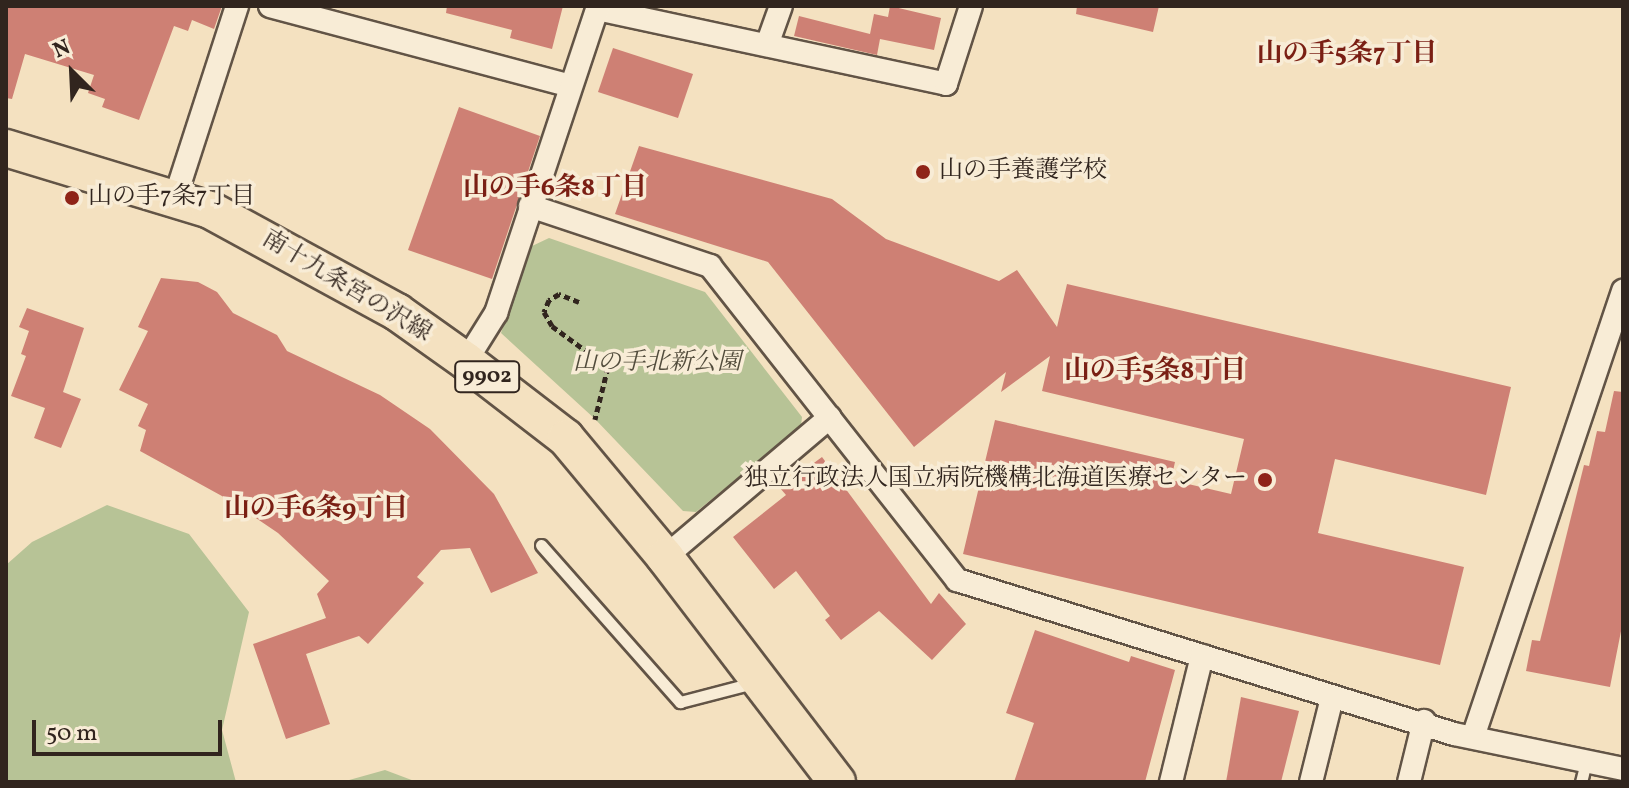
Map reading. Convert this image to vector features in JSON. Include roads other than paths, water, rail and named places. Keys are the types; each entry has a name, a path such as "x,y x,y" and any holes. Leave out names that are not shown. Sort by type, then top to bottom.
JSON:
{"main road":[{"name":"南十九条宮の沢線","path":"6,148 175,198 242,225 397,312 466,361 566,438 665,557 837,782"}],"street":[{"path":"175,198 237,6"},
{"path":"270,6 571,86"},
{"path":"767,45 781,6"},
{"path":"466,361 496,313 598,7 946,84 971,6"},
{"path":"530,206 710,266 957,580 1332,698 1424,721 1583,772 1623,769"},
{"path":"1473,737 1615,340 1623,291"},
{"path":"665,557 830,417"},
{"path":"1171,782 1202,656"},
{"path":"1311,782 1332,698"},
{"path":"1409,782 1424,721"}],"lane":[{"path":"541,545 680,702 762,681"}],"place":[{"name":"山の手養護学校","path":"923,172"},
{"name":"山の手7条7丁目","path":"72,198"},
{"name":"独立行政法人国立病院機構北海道医療センター","path":"1265,480"}],"district":[{"name":"山の手5条7丁目","path":"1347,55"},
{"name":"山の手6条8丁目","path":"555,189"},
{"name":"山の手5条8丁目","path":"1155,372"},
{"name":"山の手6条9丁目","path":"316,510"}],"park label":[{"name":"山の手北新公園","path":"657,364"}]}
